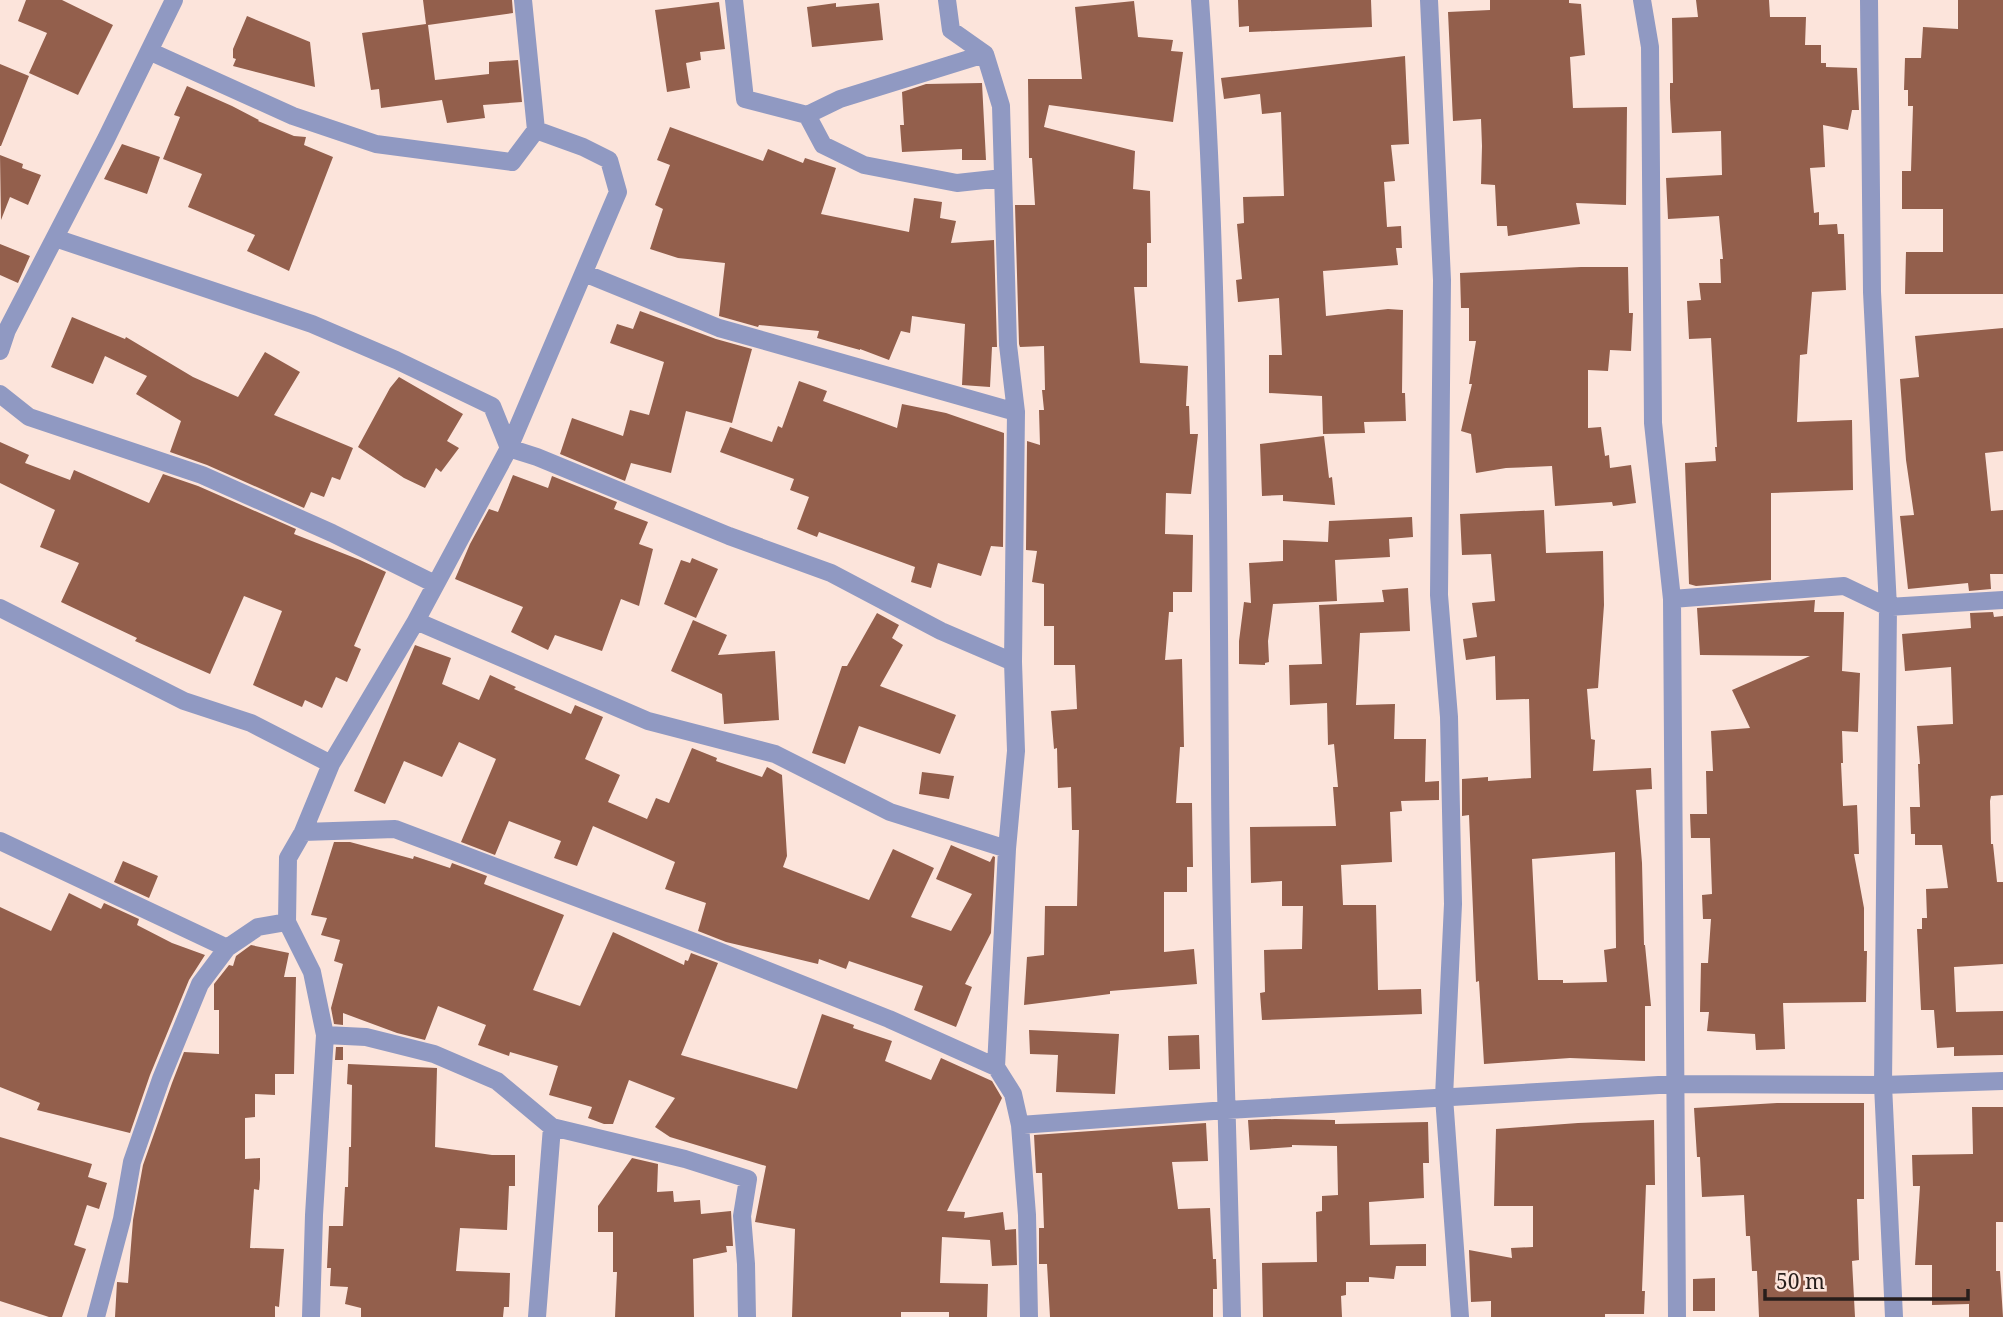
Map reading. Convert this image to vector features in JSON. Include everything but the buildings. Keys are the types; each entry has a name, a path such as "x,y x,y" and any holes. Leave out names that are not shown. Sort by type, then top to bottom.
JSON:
{"street":[{"path":"0,351 7,330 174,0"},
{"path":"149,51 293,116 376,144 512,162 536,130 523,0"},
{"path":"734,0 745,99 807,115 840,100 985,54"},
{"path":"947,0 951,30 985,54 1001,106 1008,345 1016,412 1013,662 1016,751 1007,849 996,1067"},
{"path":"1200,0 1210,134 1217,413 1220,783 1232,1317"},
{"path":"1429,0 1441,280 1439,595 1449,717 1453,904 1444,1097 1460,1317"},
{"path":"1642,0 1650,47 1653,423 1672,599 1677,1317"},
{"path":"1868,0 1872,292 1888,607 1883,1085 1894,1317"},
{"path":"807,115 823,145 864,165 957,184 1003,178"},
{"path":"312,1317 314,1215 325,1035 312,972 287,922 288,858 303,832 331,764 416,621 509,448 618,192 609,159 536,130"},
{"path":"55,238 312,324 396,360 492,406 509,448"},
{"path":"584,273 719,328 1016,412"},
{"path":"0,394 29,417 202,475 331,533 435,584"},
{"path":"509,448 729,536 831,573 942,631 1013,662"},
{"path":"1672,599 1844,586 1888,607 2003,600"},
{"path":"0,608 184,701 251,723 331,764"},
{"path":"416,621 648,721 775,754 890,812 1007,849"},
{"path":"303,832 396,829 718,951 889,1019 996,1067 1013,1094 1020,1125 1027,1215 1029,1317"},
{"path":"0,841 227,948"},
{"path":"96,1317 121,1219 132,1162 161,1079 200,984 227,948 258,927 287,922"},
{"path":"325,1035 366,1037 434,1054 497,1081 552,1127 685,1159 748,1179 742,1216 747,1264 747,1317"},
{"path":"1020,1125 1676,1084 1883,1085 2003,1081"},
{"path":"537,1317 552,1127"}]}
